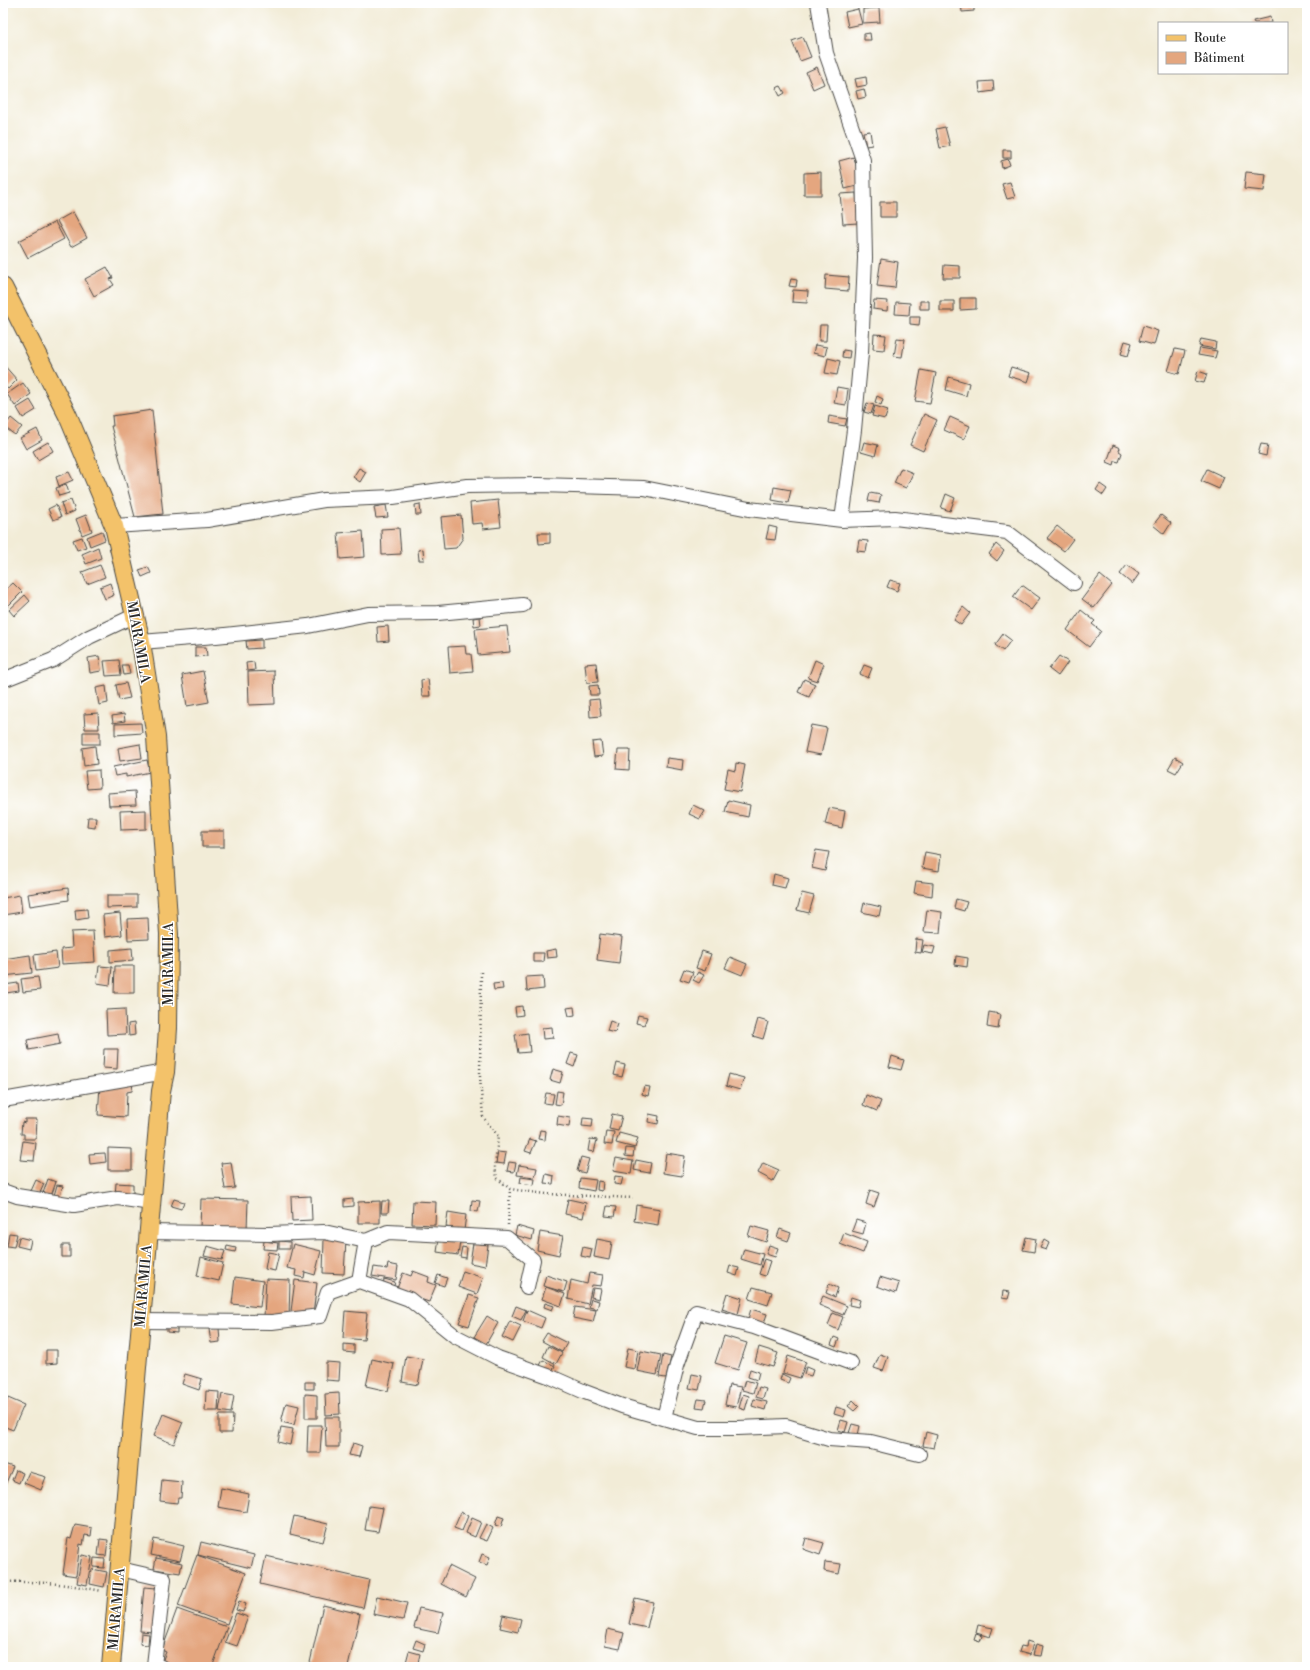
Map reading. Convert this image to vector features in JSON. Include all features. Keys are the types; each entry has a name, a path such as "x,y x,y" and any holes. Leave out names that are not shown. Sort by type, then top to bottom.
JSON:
{"main road":[{"name":"MIARAMILA","path":"3,287 68,416 114,526 136,615 156,737 169,934 168,1028 165,1072 161,1091 148,1232 111,1667"}],"street":[{"path":"818,3 826,53 863,160 865,258 861,353 854,430 842,520"},
{"path":"114,526 206,520 324,500 392,497 467,486 539,485 644,488 749,510 842,520 895,518 1007,532 1074,583"},
{"path":"141,642 308,626 368,614 438,613 523,605"},
{"path":"3,680 54,660 89,637 136,615"},
{"path":"3,1100 165,1072"},
{"path":"3,1191 17,1196 74,1205 118,1198 151,1203"},
{"path":"148,1232 269,1234 324,1232 366,1241 388,1232 507,1238 533,1260 527,1287"},
{"path":"359,1281 366,1241"},
{"path":"140,1322 272,1322 320,1316 328,1292 359,1281 409,1299 455,1336 498,1358 551,1377 622,1406 698,1428 786,1426 829,1439 871,1442 919,1454"},
{"path":"664,1418 677,1365 696,1312 754,1327 851,1363"},
{"path":"120,1569 164,1579 154,1664 160,1667"}],"path":[{"path":"481,972 480,1077 483,1117 498,1136 495,1166 497,1178 510,1189 546,1194 633,1198"},
{"path":"507,1238 510,1189"},
{"path":"3,1582 31,1581 74,1585 118,1594"}],"building":[{"path":"961,3 974,3 974,11 962,12"},
{"path":"879,8 880,22 863,23 863,9"},
{"path":"858,9 862,24 848,27 845,12"},
{"path":"1270,17 1271,22 1254,22"},
{"path":"870,33 871,40 864,40 864,34"},
{"path":"803,37 811,57 800,61 792,41"},
{"path":"817,67 824,84 813,89 806,72"},
{"path":"866,77 867,85 857,87 855,79"},
{"path":"993,81 994,91 980,93 979,82"},
{"path":"781,86 785,93 780,96 776,88"},
{"path":"864,89 866,97 858,99 856,91"},
{"path":"945,127 950,146 940,148 936,129"},
{"path":"870,131 872,145 866,146 863,132"},
{"path":"1003,150 1011,150 1011,158 1003,158"},
{"path":"854,157 861,185 845,189 839,161"},
{"path":"1008,159 1010,165 1002,168 1001,161"},
{"path":"821,172 821,195 804,195 804,173"},
{"path":"1246,172 1266,174 1264,191 1244,189"},
{"path":"1010,182 1015,197 1007,199 1002,184"},
{"path":"856,193 858,223 843,224 840,194"},
{"path":"880,202 896,202 896,217 880,217"},
{"path":"73,212 87,238 71,247 57,221"},
{"path":"55,222 64,239 28,258 19,241"},
{"path":"881,259 898,262 895,288 877,286"},
{"path":"944,265 960,266 960,278 943,278"},
{"path":"107,267 113,278 110,279 114,285 94,296 85,279"},
{"path":"826,275 849,277 848,291 825,289"},
{"path":"791,279 797,280 796,287 789,286"},
{"path":"793,290 808,291 807,303 792,302"},
{"path":"960,298 976,298 976,309 960,310"},
{"path":"874,300 888,301 887,311 873,309"},
{"path":"920,301 929,301 929,309 920,309"},
{"path":"940,301 954,301 954,311 940,311"},
{"path":"896,302 910,303 909,315 895,314"},
{"path":"910,317 920,317 919,325 910,324"},
{"path":"820,325 827,325 826,341 819,341"},
{"path":"1143,326 1158,331 1154,345 1139,341"},
{"path":"874,334 886,335 884,350 873,349"},
{"path":"897,338 905,339 902,357 894,356"},
{"path":"1201,339 1216,342 1215,349 1199,346"},
{"path":"1125,341 1132,343 1128,356 1121,354"},
{"path":"815,345 827,347 825,356 813,353"},
{"path":"1200,348 1217,351 1215,358 1198,355"},
{"path":"1175,349 1185,351 1179,374 1168,371"},
{"path":"843,350 850,351 849,358 842,357"},
{"path":"828,358 840,361 837,375 825,373"},
{"path":"3,364 17,380 8,389 3,384"},
{"path":"1011,367 1031,373 1028,382 1008,376"},
{"path":"921,370 936,373 930,403 915,401"},
{"path":"1198,371 1207,374 1204,383 1195,381"},
{"path":"949,377 969,383 966,396 946,390"},
{"path":"23,383 31,394 15,406 7,394"},
{"path":"837,387 848,389 846,405 834,403"},
{"path":"877,396 883,399 881,405 875,402"},
{"path":"30,400 36,410 23,418 17,408"},
{"path":"867,403 874,405 871,414 864,412"},
{"path":"875,406 888,410 885,419 872,416"},
{"path":"152,410 163,514 135,517 111,426 113,426 112,416"},
{"path":"924,414 937,420 923,451 910,445"},
{"path":"829,416 847,419 845,426 828,423"},
{"path":"950,417 970,426 964,439 944,430"},
{"path":"11,418 22,427 15,435 4,427"},
{"path":"37,429 42,440 26,449 20,438"},
{"path":"48,442 53,451 38,460 33,451"},
{"path":"864,442 878,445 875,456 861,452"},
{"path":"1261,444 1268,445 1266,456 1258,454"},
{"path":"1113,445 1120,448 1119,451 1122,453 1119,462 1115,461 1114,465 1107,462"},
{"path":"359,468 366,472 360,482 353,477"},
{"path":"901,468 913,473 906,488 894,483"},
{"path":"1207,469 1224,477 1219,489 1201,481"},
{"path":"69,472 73,480 59,486 56,477"},
{"path":"66,484 69,493 59,496 56,488"},
{"path":"1100,484 1107,489 1103,495 1096,490"},
{"path":"774,487 791,490 788,503 772,500"},
{"path":"870,493 881,495 879,503 868,501"},
{"path":"946,494 955,498 950,511 941,508"},
{"path":"71,500 75,511 65,515 61,503"},
{"path":"498,500 501,527 483,529 482,523 472,524 470,503"},
{"path":"420,504 421,515 416,515 415,505"},
{"path":"56,505 61,517 53,520 48,509"},
{"path":"386,505 388,517 376,518 374,507"},
{"path":"86,515 92,531 82,535 76,519"},
{"path":"461,515 463,538 456,548 444,549 441,517"},
{"path":"1161,515 1171,523 1164,534 1153,525"},
{"path":"769,526 777,528 775,540 766,539"},
{"path":"1057,526 1073,539 1064,551 1047,538"},
{"path":"399,528 401,554 382,555 381,529"},
{"path":"102,531 105,540 90,546 87,537"},
{"path":"363,531 365,557 340,559 338,533"},
{"path":"538,533 550,533 550,543 539,544"},
{"path":"82,537 86,547 77,550 73,540"},
{"path":"859,540 868,541 866,552 857,551"},
{"path":"996,544 1004,551 997,561 989,554"},
{"path":"98,547 101,558 86,564 82,554"},
{"path":"423,549 424,560 419,560 418,550"},
{"path":"100,565 105,577 87,584 82,572"},
{"path":"1127,565 1139,574 1132,584 1120,574"},
{"path":"148,567 151,573 142,577 139,570"},
{"path":"1100,575 1112,585 1094,608 1082,599"},
{"path":"890,580 900,583 897,591 887,587"},
{"path":"13,583 22,592 6,608 3,604 3,592"},
{"path":"110,583 114,595 105,599 100,587"},
{"path":"1022,585 1040,598 1031,610 1013,597"},
{"path":"25,595 30,601 14,616 9,610"},
{"path":"963,607 970,613 961,625 954,620"},
{"path":"1081,610 1095,621 1092,624 1101,631 1089,647 1067,630"},
{"path":"480,617 481,625 474,626 473,618"},
{"path":"388,626 389,641 378,642 377,627"},
{"path":"507,626 510,652 478,655 475,629"},
{"path":"1003,634 1011,640 1003,651 995,645"},
{"path":"262,640 262,648 247,649 246,641"},
{"path":"465,646 466,654 471,654 473,671 450,673 448,647"},
{"path":"195,647 206,647 207,656 195,657"},
{"path":"99,656 101,671 90,673 88,658"},
{"path":"1059,656 1068,662 1058,676 1049,669"},
{"path":"119,660 121,675 106,676 104,661"},
{"path":"815,660 824,664 817,681 808,678"},
{"path":"254,662 255,670 247,671 246,663"},
{"path":"596,663 598,682 587,683 585,664"},
{"path":"122,665 128,665 130,674 124,675"},
{"path":"864,665 872,668 868,678 860,674"},
{"path":"203,671 209,702 187,706 182,675"},
{"path":"274,671 275,704 249,705 248,672"},
{"path":"428,679 430,696 422,696 421,680"},
{"path":"804,679 815,684 809,697 798,692"},
{"path":"126,683 130,698 119,700 116,685"},
{"path":"598,685 599,695 590,695 589,686"},
{"path":"106,686 108,703 99,705 96,688"},
{"path":"599,699 601,716 590,717 589,700"},
{"path":"98,713 99,729 85,729 84,714"},
{"path":"124,714 125,721 113,723 112,716"},
{"path":"141,723 142,733 115,735 115,724"},
{"path":"811,725 827,728 821,755 805,752"},
{"path":"83,732 100,732 100,744 83,744"},
{"path":"601,741 603,756 594,757 592,742"},
{"path":"140,744 142,758 120,761 118,748"},
{"path":"95,746 97,764 84,766 82,748"},
{"path":"618,750 630,750 629,770 616,769"},
{"path":"1175,757 1183,762 1176,773 1168,769"},
{"path":"667,758 683,760 682,770 666,767"},
{"path":"147,760 150,772 126,777 126,774 115,776 113,767"},
{"path":"736,763 745,765 740,792 724,789 728,769 735,771"},
{"path":"99,770 100,788 87,789 85,771"},
{"path":"135,791 136,805 109,806 108,793"},
{"path":"728,800 750,805 748,817 725,812"},
{"path":"693,805 705,811 700,819 689,814"},
{"path":"829,808 845,811 842,828 825,824"},
{"path":"146,810 146,829 121,830 120,811"},
{"path":"88,817 96,817 95,827 87,826"},
{"path":"202,831 224,831 224,847 202,847"},
{"path":"816,850 829,852 825,871 812,868"},
{"path":"925,852 941,855 939,871 922,868"},
{"path":"774,874 788,878 785,888 772,885"},
{"path":"916,881 933,883 932,896 914,893"},
{"path":"68,888 69,900 30,906 28,894"},
{"path":"802,893 814,896 809,913 797,910"},
{"path":"20,895 22,912 3,915 3,898"},
{"path":"107,895 137,895 137,907 107,908"},
{"path":"956,899 967,902 964,911 954,908"},
{"path":"864,903 881,907 879,916 862,912"},
{"path":"87,909 88,918 76,920 75,910"},
{"path":"927,910 942,912 940,933 924,932"},
{"path":"120,913 122,935 105,937 103,915"},
{"path":"148,918 149,939 128,940 127,919"},
{"path":"93,931 95,962 62,964 61,949 72,948 71,932"},
{"path":"600,934 622,937 619,963 597,960"},
{"path":"916,939 923,940 921,953 915,952"},
{"path":"924,945 935,947 933,954 922,952"},
{"path":"132,948 133,960 110,962 110,950"},
{"path":"556,949 557,957 547,958 546,951"},
{"path":"702,951 711,954 705,971 696,968"},
{"path":"56,952 58,968 36,971 34,955"},
{"path":"533,953 544,953 543,962 533,962"},
{"path":"30,955 32,973 3,976 3,959"},
{"path":"956,956 968,958 967,967 955,965"},
{"path":"730,957 747,964 742,975 725,968"},
{"path":"99,966 112,967 110,985 97,983"},
{"path":"115,966 134,966 134,993 114,993"},
{"path":"684,969 693,972 689,982 680,979"},
{"path":"698,972 704,975 699,983 693,980"},
{"path":"543,976 544,989 527,991 526,977"},
{"path":"38,977 40,990 23,992 21,979"},
{"path":"18,983 19,991 6,993 4,985"},
{"path":"502,983 503,989 494,990 493,984"},
{"path":"522,1006 523,1015 516,1016 515,1007"},
{"path":"574,1007 575,1015 569,1016 567,1008"},
{"path":"125,1009 126,1034 107,1035 106,1010"},
{"path":"989,1012 1000,1014 998,1029 987,1027"},
{"path":"638,1015 647,1017 644,1025 636,1023"},
{"path":"758,1019 768,1022 763,1039 753,1036"},
{"path":"610,1021 618,1024 615,1033 607,1031"},
{"path":"134,1023 135,1035 129,1036 128,1024"},
{"path":"552,1027 553,1038 543,1039 542,1028"},
{"path":"528,1033 530,1052 518,1053 515,1035"},
{"path":"58,1034 60,1044 29,1050 27,1040"},
{"path":"104,1049 118,1049 117,1069 103,1068"},
{"path":"571,1053 578,1055 574,1067 567,1064"},
{"path":"892,1056 904,1060 901,1070 889,1067"},
{"path":"617,1063 625,1065 622,1077 614,1075"},
{"path":"553,1069 563,1072 560,1083 550,1080"},
{"path":"729,1074 744,1078 740,1090 726,1086"},
{"path":"133,1082 132,1091 127,1092 126,1117 98,1115 100,1086"},
{"path":"644,1086 650,1087 648,1096 642,1094"},
{"path":"557,1091 563,1092 561,1105 555,1104"},
{"path":"546,1093 554,1094 552,1104 544,1103"},
{"path":"866,1095 881,1101 877,1111 863,1105"},
{"path":"612,1114 622,1116 618,1131 609,1129"},
{"path":"649,1114 659,1116 658,1124 648,1122"},
{"path":"558,1116 570,1118 569,1127 557,1125"},
{"path":"583,1118 593,1119 592,1127 582,1126"},
{"path":"25,1119 37,1119 36,1139 24,1139 24,1134 21,1134 22,1122 25,1123"},
{"path":"540,1130 546,1131 545,1140 538,1139"},
{"path":"606,1131 614,1132 612,1145 604,1144"},
{"path":"619,1133 638,1138 635,1148 616,1143"},
{"path":"530,1139 536,1141 531,1153 525,1151"},
{"path":"590,1139 597,1140 594,1152 588,1151"},
{"path":"23,1141 36,1143 34,1161 20,1160"},
{"path":"108,1148 132,1149 132,1170 108,1170"},
{"path":"626,1148 634,1149 633,1157 625,1156"},
{"path":"498,1152 506,1153 504,1164 496,1163"},
{"path":"105,1153 106,1162 90,1164 89,1154"},
{"path":"666,1153 685,1156 682,1176 663,1173"},
{"path":"581,1157 589,1159 585,1173 577,1171"},
{"path":"616,1158 633,1161 631,1174 613,1171"},
{"path":"636,1160 651,1163 649,1173 634,1170"},
{"path":"231,1162 235,1188 225,1189 221,1163"},
{"path":"509,1162 516,1163 514,1172 507,1171"},
{"path":"763,1163 779,1170 773,1181 758,1173"},
{"path":"519,1165 537,1168 535,1177 517,1175"},
{"path":"546,1174 554,1176 553,1184 544,1183"},
{"path":"615,1176 623,1177 621,1185 614,1184"},
{"path":"521,1177 535,1179 534,1185 520,1183"},
{"path":"580,1178 596,1180 594,1191 579,1188"},
{"path":"48,1179 56,1182 50,1199 42,1196"},
{"path":"36,1180 44,1184 39,1195 31,1191"},
{"path":"598,1181 603,1182 602,1191 597,1190"},
{"path":"116,1183 133,1184 133,1196 115,1196"},
{"path":"57,1185 63,1186 58,1201 53,1199"},
{"path":"870,1190 879,1193 874,1207 866,1204"},
{"path":"311,1196 312,1220 292,1221 291,1197"},
{"path":"174,1199 184,1202 181,1209 171,1206"},
{"path":"201,1199 248,1200 247,1229 200,1228"},
{"path":"353,1199 353,1206 344,1207 344,1200"},
{"path":"568,1199 586,1203 583,1218 565,1214"},
{"path":"472,1200 480,1201 478,1212 471,1211"},
{"path":"380,1201 380,1223 358,1223 358,1202"},
{"path":"382,1201 389,1201 388,1213 381,1213"},
{"path":"413,1201 436,1202 435,1225 412,1224"},
{"path":"636,1205 660,1209 658,1225 634,1221"},
{"path":"607,1206 616,1207 614,1217 605,1216"},
{"path":"448,1212 466,1215 464,1230 446,1227"},
{"path":"856,1220 866,1223 863,1234 852,1231"},
{"path":"517,1226 534,1231 532,1240 515,1235"},
{"path":"751,1226 769,1231 766,1242 748,1236"},
{"path":"780,1229 791,1233 788,1241 777,1237"},
{"path":"540,1232 563,1236 559,1255 537,1250"},
{"path":"9,1233 17,1234 14,1247 7,1246"},
{"path":"844,1233 867,1242 863,1253 840,1244"},
{"path":"19,1237 31,1240 29,1249 17,1246"},
{"path":"1026,1237 1036,1239 1034,1252 1023,1250"},
{"path":"324,1239 346,1240 344,1274 323,1273"},
{"path":"439,1239 460,1242 458,1255 437,1252"},
{"path":"597,1239 612,1242 609,1260 594,1257"},
{"path":"1044,1240 1049,1243 1046,1250 1040,1248"},
{"path":"264,1241 278,1243 277,1250 263,1249"},
{"path":"279,1241 290,1242 290,1249 279,1249"},
{"path":"473,1243 488,1245 485,1266 470,1263"},
{"path":"293,1244 321,1251 315,1275 305,1272 304,1278 295,1276 296,1270 287,1268"},
{"path":"62,1245 70,1245 70,1257 62,1257"},
{"path":"769,1245 778,1248 775,1257 766,1254"},
{"path":"207,1246 225,1251 222,1260 204,1256"},
{"path":"227,1246 236,1248 235,1252 226,1250"},
{"path":"462,1247 467,1248 466,1258 460,1257"},
{"path":"583,1247 592,1249 590,1258 581,1256"},
{"path":"744,1249 763,1254 760,1265 741,1259"},
{"path":"268,1252 279,1254 275,1271 265,1269"},
{"path":"201,1257 223,1263 219,1281 197,1276"},
{"path":"764,1259 770,1261 765,1276 759,1274"},
{"path":"388,1264 398,1266 396,1280 372,1276 374,1267 387,1269"},
{"path":"730,1266 739,1268 737,1276 728,1273"},
{"path":"413,1271 429,1277 428,1282 436,1285 429,1302 396,1291 403,1273 411,1276"},
{"path":"463,1271 483,1278 477,1294 458,1287"},
{"path":"589,1273 603,1275 601,1286 592,1285 588,1304 568,1299 571,1280 587,1284"},
{"path":"438,1275 447,1278 444,1286 435,1283"},
{"path":"546,1275 567,1282 564,1292 543,1286"},
{"path":"235,1277 263,1281 260,1307 232,1304"},
{"path":"880,1277 899,1283 896,1293 877,1286"},
{"path":"266,1279 290,1280 289,1318 264,1317"},
{"path":"384,1279 395,1282 393,1289 383,1286"},
{"path":"295,1280 317,1283 313,1314 291,1311"},
{"path":"829,1284 838,1288 835,1297 826,1293"},
{"path":"546,1287 565,1294 561,1306 542,1299"},
{"path":"753,1287 772,1292 768,1305 749,1299"},
{"path":"593,1288 601,1289 599,1299 591,1297"},
{"path":"1003,1291 1010,1292 1008,1299 1002,1298"},
{"path":"727,1293 742,1298 738,1314 722,1309"},
{"path":"469,1295 479,1298 469,1326 459,1323"},
{"path":"823,1296 847,1306 843,1315 819,1305"},
{"path":"851,1297 860,1300 858,1307 849,1305"},
{"path":"591,1299 599,1301 597,1309 589,1307"},
{"path":"545,1303 554,1306 552,1310 544,1307"},
{"path":"516,1306 526,1310 521,1320 512,1316"},
{"path":"575,1307 596,1310 593,1322 573,1318"},
{"path":"751,1309 767,1314 764,1323 748,1319"},
{"path":"527,1310 545,1318 541,1328 523,1321"},
{"path":"345,1311 367,1313 364,1340 343,1338"},
{"path":"833,1313 843,1317 838,1330 828,1325"},
{"path":"487,1316 498,1323 486,1344 474,1337"},
{"path":"510,1321 521,1326 513,1342 502,1337"},
{"path":"167,1326 177,1327 177,1333 167,1332"},
{"path":"219,1328 220,1342 211,1343 209,1329"},
{"path":"547,1333 567,1343 562,1352 542,1341"},
{"path":"724,1336 747,1343 738,1370 715,1363"},
{"path":"834,1337 839,1339 836,1347 831,1345"},
{"path":"344,1344 354,1345 354,1353 344,1352"},
{"path":"548,1346 562,1353 556,1364 543,1357"},
{"path":"759,1347 778,1353 773,1367 755,1362"},
{"path":"628,1348 638,1350 635,1369 624,1367"},
{"path":"46,1350 57,1350 57,1363 46,1364"},
{"path":"641,1351 661,1355 657,1375 637,1371"},
{"path":"880,1354 888,1357 883,1371 874,1368"},
{"path":"663,1355 671,1357 666,1378 659,1377"},
{"path":"406,1356 423,1359 418,1385 402,1382"},
{"path":"788,1356 806,1362 800,1378 783,1373"},
{"path":"372,1359 394,1364 388,1391 366,1386"},
{"path":"543,1360 555,1366 550,1375 538,1369"},
{"path":"326,1362 340,1363 339,1381 326,1380"},
{"path":"806,1367 813,1370 811,1376 804,1374"},
{"path":"750,1369 759,1372 757,1380 748,1377"},
{"path":"185,1374 202,1379 199,1390 182,1384"},
{"path":"692,1374 702,1376 699,1390 689,1388"},
{"path":"782,1374 790,1378 788,1383 780,1380"},
{"path":"745,1380 756,1383 753,1393 742,1390"},
{"path":"305,1382 314,1382 314,1389 305,1389"},
{"path":"729,1385 741,1387 736,1407 725,1405"},
{"path":"759,1387 766,1389 763,1399 756,1397"},
{"path":"206,1391 219,1392 218,1411 205,1411"},
{"path":"339,1393 340,1414 326,1415 325,1394"},
{"path":"222,1394 234,1396 231,1413 219,1411"},
{"path":"305,1394 317,1395 317,1418 305,1418"},
{"path":"743,1394 749,1396 745,1410 739,1408"},
{"path":"8,1398 24,1405 13,1430 3,1426 3,1410"},
{"path":"698,1399 706,1400 704,1408 696,1407"},
{"path":"754,1399 767,1402 765,1410 752,1406"},
{"path":"853,1400 859,1406 854,1411 848,1406"},
{"path":"286,1403 299,1406 294,1425 281,1422"},
{"path":"836,1407 846,1410 844,1417 834,1414"},
{"path":"163,1414 183,1422 174,1444 154,1436"},
{"path":"219,1415 233,1415 232,1433 219,1433"},
{"path":"325,1417 339,1417 339,1447 326,1447"},
{"path":"841,1420 848,1422 845,1432 838,1430"},
{"path":"852,1424 860,1426 858,1435 849,1433"},
{"path":"308,1425 322,1425 320,1453 307,1453"},
{"path":"281,1427 293,1429 290,1445 278,1442"},
{"path":"926,1432 937,1435 934,1448 923,1446"},
{"path":"353,1443 362,1446 359,1457 349,1455"},
{"path":"4,1464 13,1467 5,1485 3,1484"},
{"path":"16,1470 23,1473 19,1483 12,1480"},
{"path":"29,1472 46,1477 41,1490 24,1483"},
{"path":"162,1480 182,1482 181,1498 178,1498 177,1503 160,1501"},
{"path":"221,1488 249,1494 246,1512 218,1507"},
{"path":"369,1506 383,1508 378,1532 365,1530"},
{"path":"461,1512 468,1516 462,1531 454,1528"},
{"path":"294,1516 328,1524 323,1542 290,1534"},
{"path":"498,1516 504,1518 501,1527 495,1525"},
{"path":"472,1518 481,1522 475,1537 466,1533"},
{"path":"486,1524 493,1528 487,1541 479,1538"},
{"path":"75,1525 92,1528 91,1536 85,1535 83,1545 80,1544 76,1576 63,1574 68,1538 71,1539"},
{"path":"806,1538 824,1543 820,1555 803,1549"},
{"path":"100,1539 108,1540 106,1556 98,1555"},
{"path":"154,1539 184,1546 180,1561 151,1555"},
{"path":"201,1542 254,1555 251,1568 198,1555"},
{"path":"482,1554 490,1557 487,1565 479,1562"},
{"path":"82,1555 92,1557 87,1585 77,1583"},
{"path":"197,1555 246,1573 227,1624 178,1606"},
{"path":"266,1556 369,1580 363,1608 260,1584"},
{"path":"94,1558 105,1559 104,1568 93,1567"},
{"path":"156,1558 182,1563 180,1573 154,1569"},
{"path":"825,1562 841,1564 839,1574 824,1571"},
{"path":"449,1566 475,1579 466,1597 441,1584"},
{"path":"92,1569 107,1572 104,1587 90,1584"},
{"path":"144,1587 157,1588 153,1632 140,1631"},
{"path":"377,1596 407,1603 403,1620 373,1614"},
{"path":"635,1598 653,1602 647,1628 629,1624"},
{"path":"239,1601 246,1604 243,1612 236,1610"},
{"path":"323,1605 360,1614 348,1667 309,1667"},
{"path":"419,1608 443,1613 438,1633 414,1628"},
{"path":"177,1609 227,1627 213,1665 216,1666 215,1667 168,1667 161,1664 166,1652 162,1650"},
{"path":"236,1613 248,1617 237,1646 225,1642"},
{"path":"503,1615 521,1619 518,1632 500,1628"},
{"path":"978,1625 993,1628 990,1637 976,1633"},
{"path":"608,1629 624,1633 620,1649 605,1646"},
{"path":"141,1633 149,1634 148,1645 140,1644"},
{"path":"976,1634 982,1636 980,1642 974,1640"},
{"path":"416,1640 425,1644 423,1651 413,1648"},
{"path":"1027,1641 1033,1643 1030,1655 1019,1652 1021,1646 1026,1647"},
{"path":"1036,1644 1043,1646 1041,1656 1033,1655"},
{"path":"409,1651 420,1654 417,1667 405,1666"}]}
